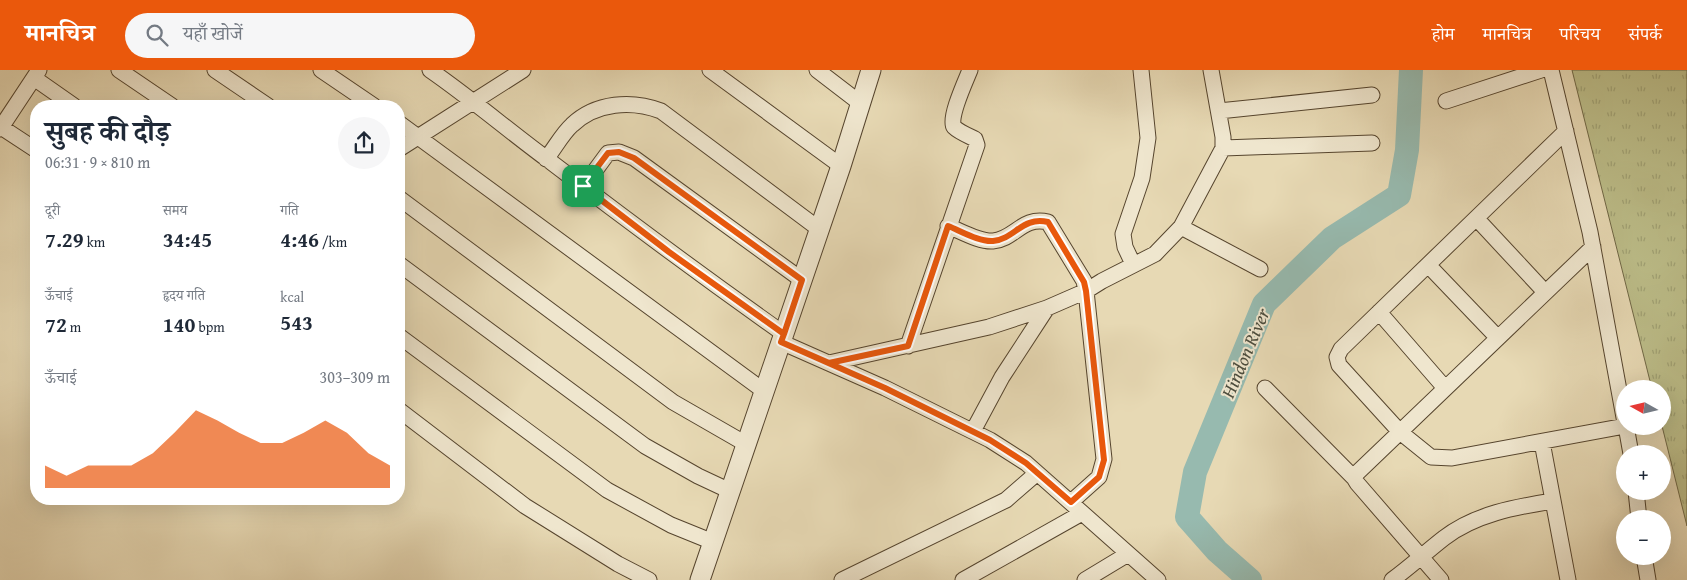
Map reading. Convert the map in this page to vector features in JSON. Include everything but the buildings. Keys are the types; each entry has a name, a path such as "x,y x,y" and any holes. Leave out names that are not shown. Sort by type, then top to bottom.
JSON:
{"street":[{"path":"119,70 163,100"},
{"path":"215,70 259,100"},
{"path":"321,70 365,100"},
{"path":"430,70 475,100 546,159 782,338 829,363 972,432 1026,463 1158,580"},
{"path":"405,145 523,70"},
{"path":"710,70 841,166"},
{"path":"817,70 860,103"},
{"path":"700,580 820,229 871,70"},
{"path":"908,346 977,145 975,139 954,127 953,123 953,114 970,70"},
{"path":"1133,264 1125,247 1123,234 1142,178 1148,138 1141,70"},
{"path":"829,363 989,327 1047,308 1086,291 1133,264 1155,254 1181,227 1223,148 1219,111 1211,70"},
{"path":"1446,101 1541,70"},
{"path":"1551,70 1592,247 1617,380"},
{"path":"30,146 1,128 36,74 67,100"},
{"path":"1219,111 1372,94"},
{"path":"546,159 572,125 584,116 625,103 644,104 660,111 675,121 820,229"},
{"path":"405,127 764,391"},
{"path":"1566,132 1341,349 1337,358 1339,365 1400,432 1431,457 1438,459 1542,442 1616,427"},
{"path":"1223,148 1372,143"},
{"path":"583,186 608,153 619,152 634,158 802,280"},
{"path":"405,202 673,402 746,444"},
{"path":"1477,219 1545,292"},
{"path":"948,226 982,240 992,241 1002,239 1030,221 1048,222 1084,282 1104,460 1099,477 1077,508 963,580"},
{"path":"1181,227 1260,269"},
{"path":"1354,478 1497,337 1592,247"},
{"path":"1429,266 1497,337"},
{"path":"405,268 645,446 698,476 730,491"},
{"path":"972,432 1002,377 1047,308"},
{"path":"1379,312 1445,388"},
{"path":"405,340 607,490 671,525 713,542"},
{"path":"1265,388 1354,478 1440,580"},
{"path":"405,415 525,506 618,564 649,580"},
{"path":"1542,442 1565,580"},
{"path":"842,580 1006,500 1037,473"},
{"path":"1392,580 1445,537 1486,515 1514,507 1553,501"},
{"path":"1085,580 1128,554"},
{"path":"1646,565 1648,580"}],"green space":[{"path":"1572,70 1687,70 1687,526 1671,462 1671,445 1667,445 1664,435 1671,435 1671,380 1650,380"}],"waterway":[{"name":"Hindon River","path":"1250,580 1217,551 1187,517 1195,472 1264,304 1332,238 1399,195 1407,150 1411,70"}],"route":[{"path":"583,186 608,153 619,152 634,158 802,280 784,334 781,342 829,363 908,346 948,226 982,240 992,241 1002,239 1030,221 1048,222 1084,282 1086,291 1104,460 1099,477 1071,502 1026,463 990,440 885,388 781,342 784,334 669,252 583,186"}]}
